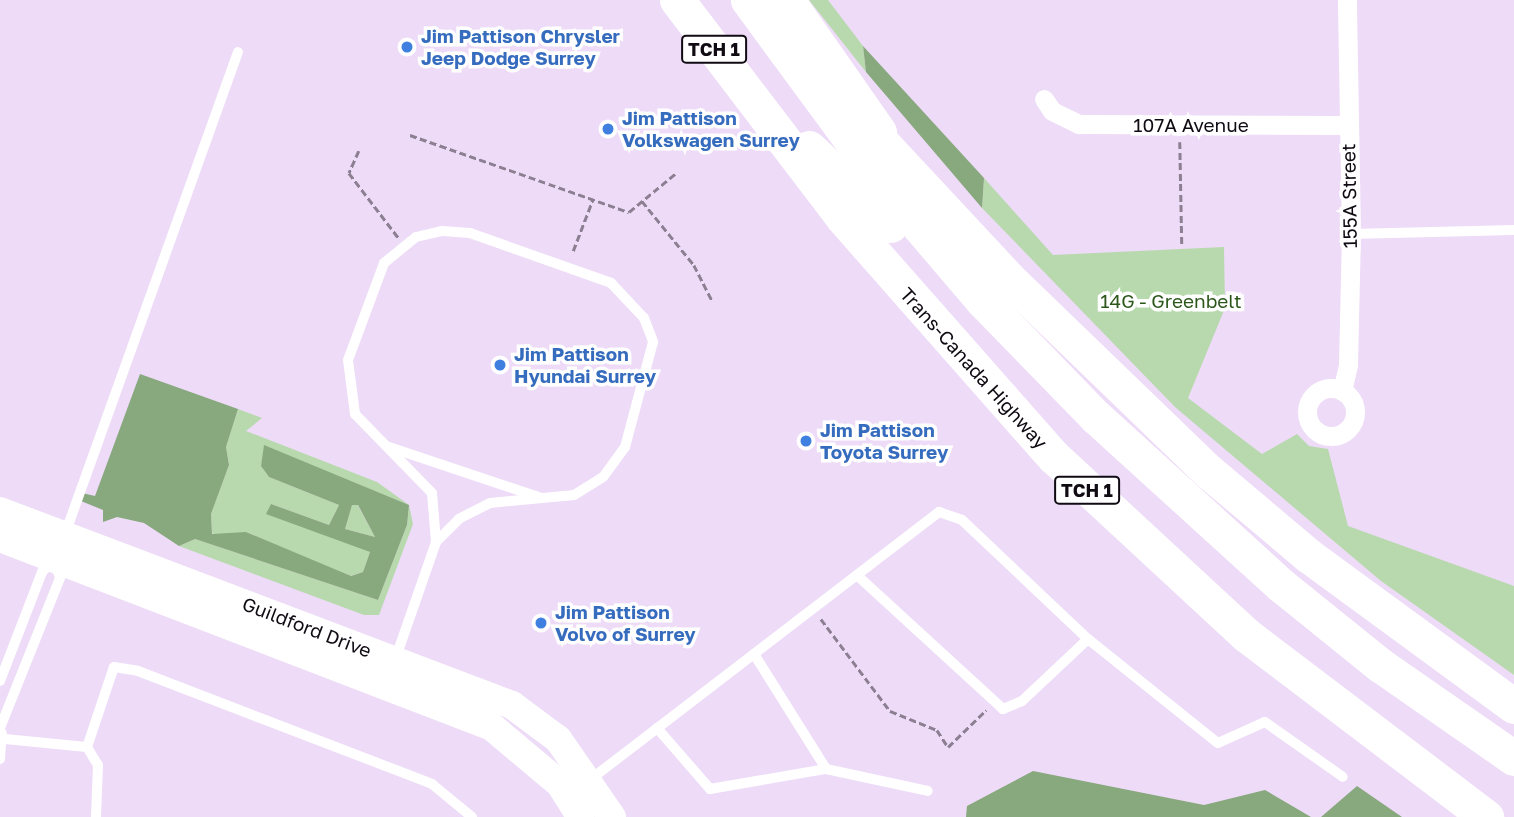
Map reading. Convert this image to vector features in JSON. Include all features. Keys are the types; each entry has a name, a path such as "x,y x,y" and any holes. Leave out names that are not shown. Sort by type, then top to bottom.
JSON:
{"highway":[{"name":"Trans-Canada Highway","path":"677,0 943,338 1139,541 1336,708 1486,817"},
{"path":"750,0 883,184 983,301 1096,417 1282,586 1380,665 1514,758"},
{"name":"TCH 1","path":"750,0 1008,278 1208,471 1350,588 1514,706"},
{"path":"787,0 903,166"},
{"path":"751,97 867,198 1082,430 1180,523 1366,680 1514,780"}],"main road":[{"name":"Guildford Drive","path":"0,511 59,547 391,672 512,705 558,739 591,779 612,817"},
{"name":"Guildford Drive","path":"0,538 59,547"},
{"name":"Guildford Drive","path":"391,672 492,727 560,784 581,817"}],"street":[{"name":"155A Street","path":"1342,391 1348,365 1351,234 1347,125 1347,0"},
{"name":"107A Avenue","path":"1044,99 1052,111 1080,124 1347,125"}],"lane":[{"path":"0,681 42,572 59,547 238,52"},
{"path":"1351,234 1514,230"},
{"path":"391,672 436,542 432,493 355,414 348,360 377,276 404,245 442,231 470,233 611,283 644,318 653,342 650,370 617,462 574,495 490,503 459,519 436,542"},
{"path":"387,446 542,498"},
{"path":"591,779 939,512 962,520 1088,639 1218,743 1265,722 1343,777"},
{"path":"0,759 2,732 60,578 59,547"},
{"path":"857,575 992,704 1003,709 1021,701 1088,639"},
{"path":"754,654 826,769"},
{"path":"96,817 97,765 87,747 114,667 138,671 432,784 471,817"},
{"path":"657,729 710,789 826,769 928,791"},
{"path":"2,732 87,747"}],"path":[{"path":"1180,134 1182,244"},
{"path":"410,135 629,212 675,174"},
{"path":"359,151 349,173 404,245"},
{"path":"573,251 593,199"},
{"path":"642,201 694,264 712,300"},
{"path":"819,616 890,711 937,730 948,747 992,704"}],"green space":[{"path":"809,0 828,0 863,46 866,72"},
{"path":"863,46 984,178 982,208 866,72"},
{"name":"14G - Greenbelt","path":"984,178 1053,255 1224,247 1225,308 1188,398 1262,454 1297,434 1309,446 1328,449 1348,526 1514,586 1514,675 1381,581 1175,407 982,208"},
{"path":"140,374 238,409 226,447 229,465 211,514 212,534 246,532 351,576 363,572 370,552 266,514 271,504 329,525 339,505 269,477 261,466 264,445 409,505 407,525 378,600 195,539 179,546 144,523 117,517 103,522 103,510 81,501 82,493 95,496","holes":["352,505 358,505 375,537 345,529"]},
{"path":"238,409 262,418 246,431 377,482 409,505 265,446 261,466 269,477 339,505 329,525 271,504 370,552 363,572 350,576 246,532 229,538 212,533 211,514 229,465 226,447"},
{"path":"352,504 357,504 375,537 345,529"},
{"path":"409,505 413,524 379,615 364,615 179,546 195,539 378,600 407,525"},
{"path":"1033,771 1204,805 1265,790 1311,817 966,817 967,806"},
{"path":"1357,786 1402,817 1321,817"}],"place":[{"name":"Jim Pattison Chrysler Jeep Dodge Surrey","path":"407,47"},
{"name":"Jim Pattison Volkswagen Surrey","path":"608,129"},
{"name":"Jim Pattison Hyundai Surrey","path":"500,365"},
{"name":"Jim Pattison Toyota Surrey","path":"806,441"},
{"name":"Jim Pattison Volvo of Surrey","path":"541,623"}]}
